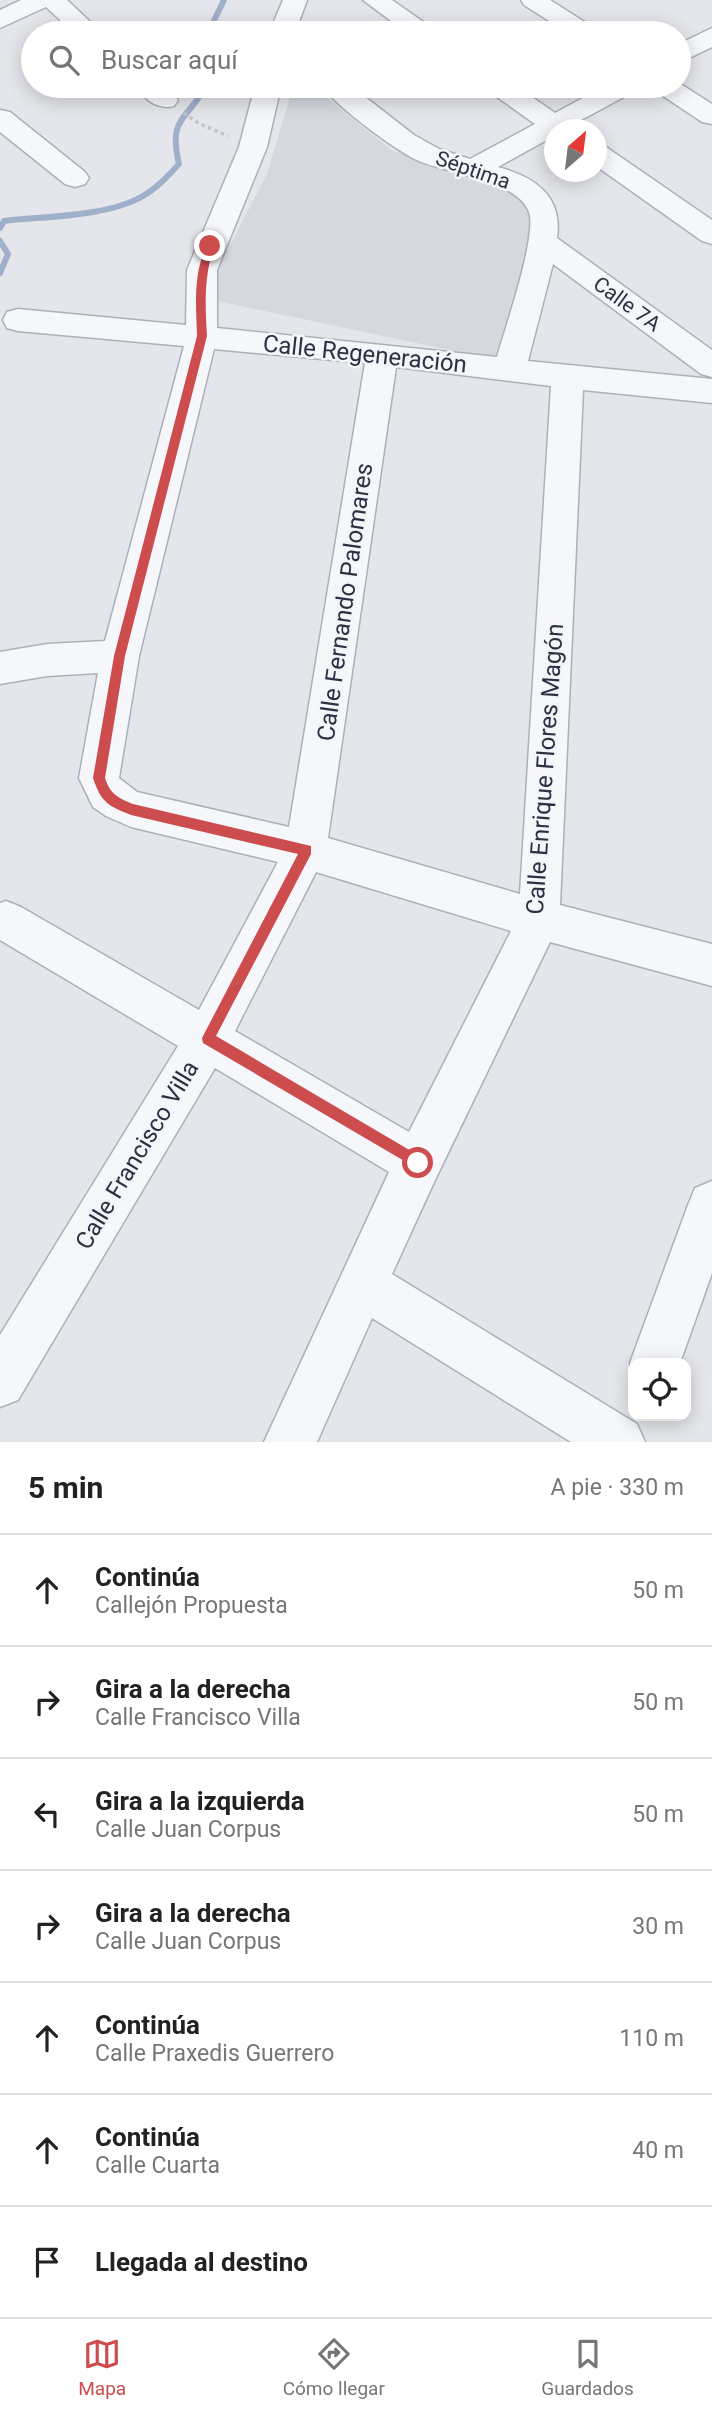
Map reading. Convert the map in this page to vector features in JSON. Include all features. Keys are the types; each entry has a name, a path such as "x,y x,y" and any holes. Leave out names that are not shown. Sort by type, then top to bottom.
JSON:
{"street":[{"path":"0,19 41,0"},
{"path":"52,0 76,21"},
{"path":"287,21 295,0"},
{"path":"375,0 406,21"},
{"path":"533,0 566,21"},
{"path":"691,48 712,37"},
{"path":"265,98 253,148 202,270 202,336 120,656 99,778 104,793 112,801 131,809 306,850 537,919 712,965"},
{"name":"Séptima","path":"350,98 411,145 444,161 512,181 537,200 545,215 542,241 510,370"},
{"path":"516,98 546,119"},
{"path":"571,119 605,98"},
{"path":"684,98 712,116"},
{"path":"0,118 75,178"},
{"path":"472,169 544,134"},
{"path":"607,160 712,234"},
{"name":"Calle 7A","path":"542,241 712,366"},
{"name":"Calle Regeneración","path":"18,320 382,354 568,377 712,391"},
{"name":"Calle Fernando Palomares","path":"306,850 382,354"},
{"name":"Calle Enrique Flores Magón","path":"290,1442 418,1163 525,951 537,919 541,894 568,377"},
{"path":"0,668 47,660 120,656"},
{"name":"Calle Francisco Villa","path":"0,1382 208,1038 306,850"},
{"path":"6,921 418,1163"},
{"path":"657,1358 712,1205"},
{"path":"362,1283 619,1442"},
{"path":"627,1442 634,1421"}],"path":[{"path":"164,98 200,124 232,138"}],"shaded area":[{"path":"290,98 327,98 393,151 500,181 539,210 497,360 203,298 267,174"}],"waterway":[{"path":"214,21 224,0"},
{"path":"0,228 4,221 112,208 148,193 179,164 176,149 177,128 199,98"},
{"path":"0,241 8,254 0,273"}],"route":[{"path":"210,246 202,270 202,336 120,656 99,778 104,793 112,801 131,809 306,850 208,1038 418,1163"}]}
